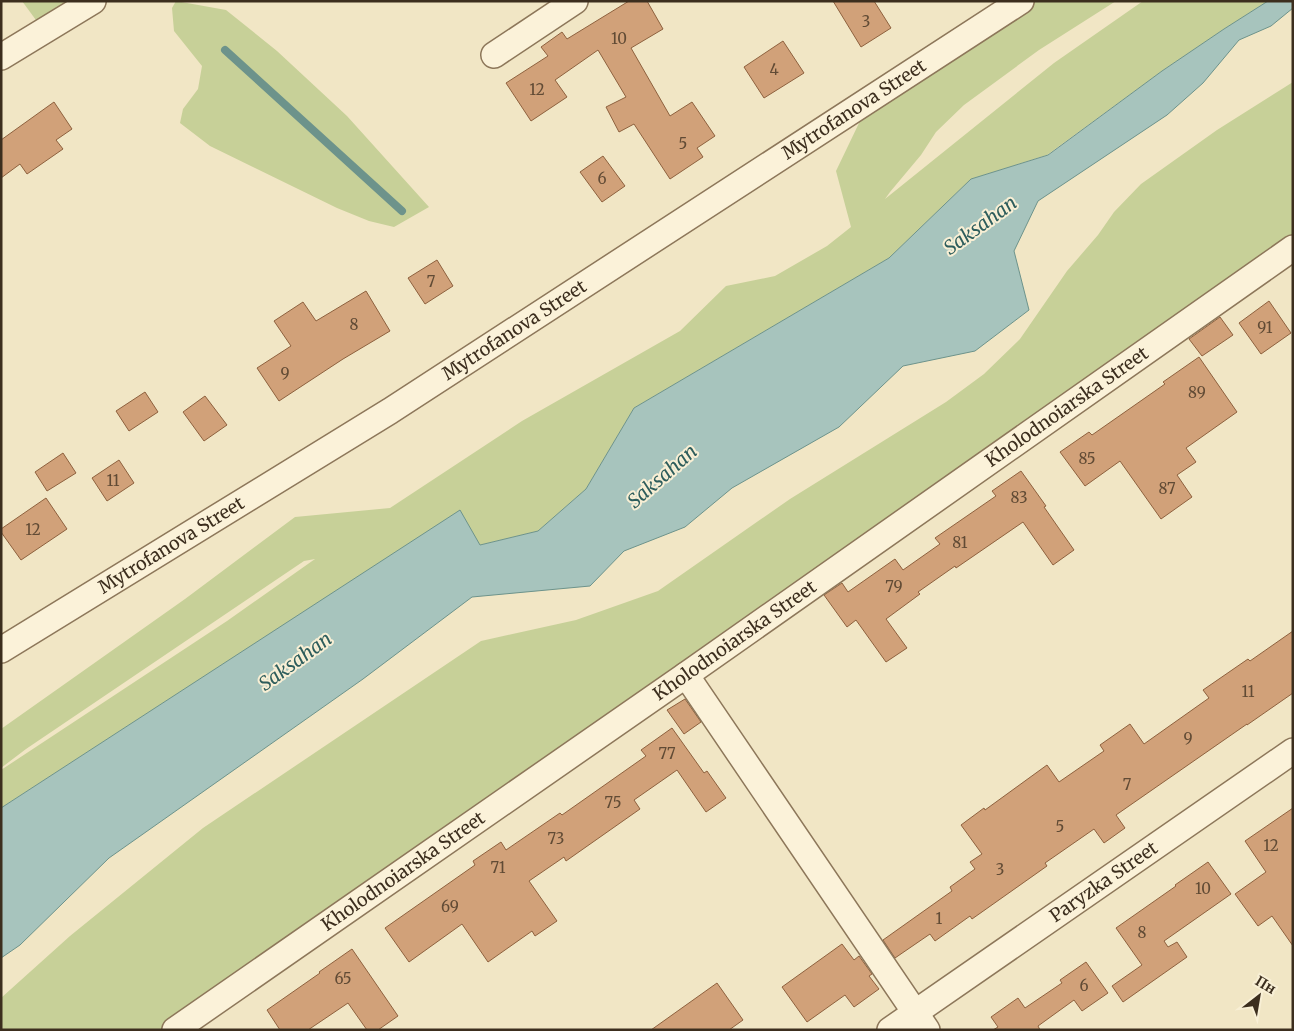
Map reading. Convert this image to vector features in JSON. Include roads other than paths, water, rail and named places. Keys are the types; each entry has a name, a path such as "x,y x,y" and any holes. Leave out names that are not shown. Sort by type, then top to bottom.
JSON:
{"street":[{"path":"1,57 93,1"},
{"path":"494,55 575,1"},
{"name":"Mytrofanova Street","path":"1,650 390,411 1021,1"},
{"name":"Kholodnoiarska Street","path":"175,1030 686,675 1293,248"},
{"path":"686,675 921,1021"},
{"name":"Paryzka Street","path":"890,1030 921,1021 1293,751"}],"water":[{"name":"Saksahan","path":"1268,1 1293,1 1293,8 1271,26 1239,40 1203,83 1167,115 1038,201 1014,251 1029,310 975,351 903,366 839,427 732,488 685,527 624,551 590,586 472,597 363,679 109,858 20,945 1,958 1,808 460,510 480,545 538,531 586,489 634,408 889,258 971,179 1048,155 1162,71"}],"waterway":[{"path":"225,50 402,211"}]}
